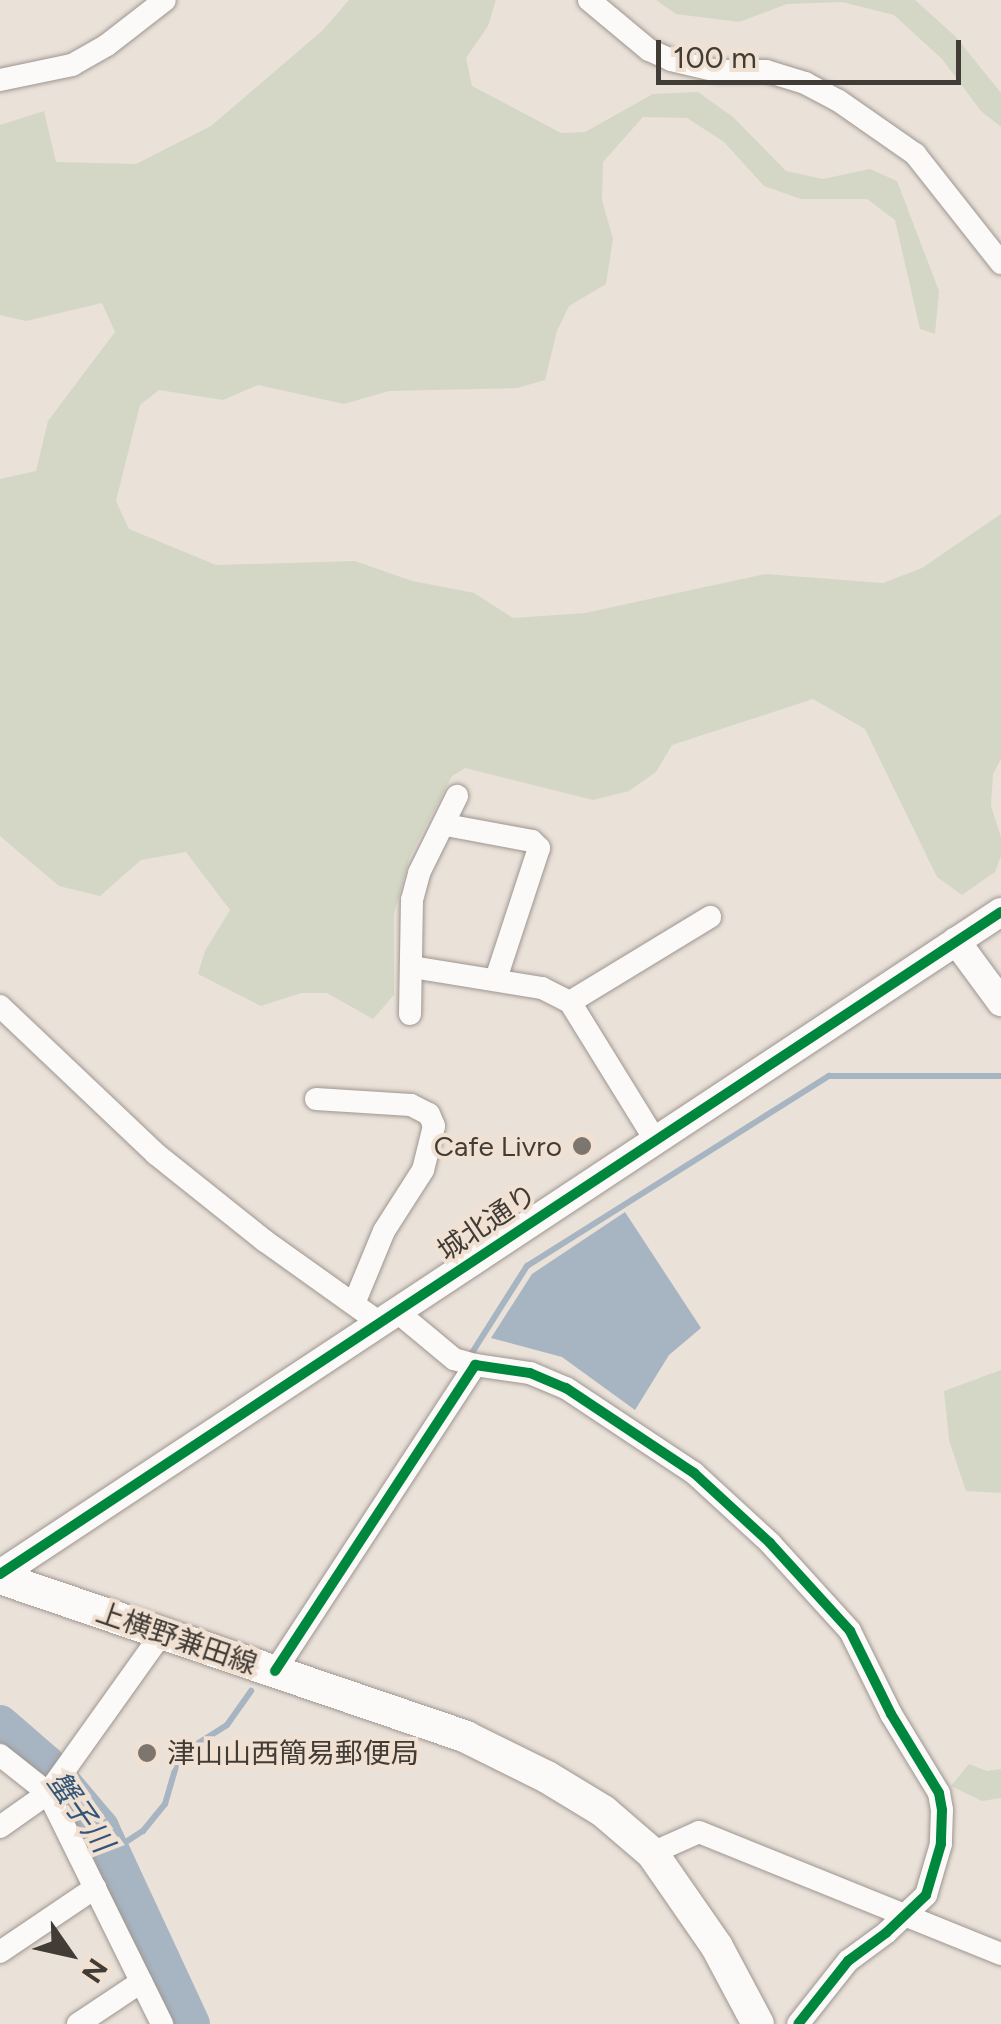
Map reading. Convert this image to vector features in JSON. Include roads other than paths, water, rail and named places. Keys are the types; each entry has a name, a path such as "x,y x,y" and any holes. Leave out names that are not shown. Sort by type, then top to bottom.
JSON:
{"main road":[{"name":"上横野兼田線","path":"0,1576 466,1737 603,1810 652,1853 717,1947 758,2024"}],"street":[{"path":"0,80 72,65 107,45 165,0"},
{"path":"589,0 649,50 671,60 718,71 766,71 804,83 839,101 915,154 1001,263"},
{"path":"410,1014 412,900 418,873 457,796"},
{"path":"446,824 532,841 539,848 496,979"},
{"name":"城北通り","path":"0,1576 654,1138 1001,912"},
{"path":"570,1002 710,918"},
{"path":"956,942 1001,1002"},
{"path":"412,967 542,988 570,1002 654,1138"},
{"path":"0,1006 156,1154 266,1241 355,1301 454,1358 530,1373 566,1388 694,1473 770,1542 850,1632 891,1714 939,1793 941,1844 932,1884 908,1913 837,1972 798,2024"},
{"path":"316,1099 411,1105 429,1114 434,1126 422,1170 384,1231 355,1301"},
{"path":"275,1671 475,1365"},
{"path":"0,1826 48,1792 163,1632"},
{"path":"0,1755 48,1792 162,2024"},
{"path":"652,1853 699,1832 908,1913 1001,1954"},
{"path":"0,1952 95,1888"},
{"path":"78,2024 141,1982"}],"water":[{"path":"625,1212 701,1328 669,1355 635,1410 562,1357 491,1338 532,1274"}],"waterway":[{"path":"470,1356 527,1266 829,1076 1001,1076"},
{"path":"112,1851 143,1831 165,1804 177,1763 189,1749 227,1725 251,1691"},
{"name":"蟹子川","path":"0,1724 46,1764 100,1828 191,2024"}],"place":[{"name":"Cafe Livro","path":"582,1146"},
{"name":"津山山西簡易郵便局","path":"147,1753"}]}
